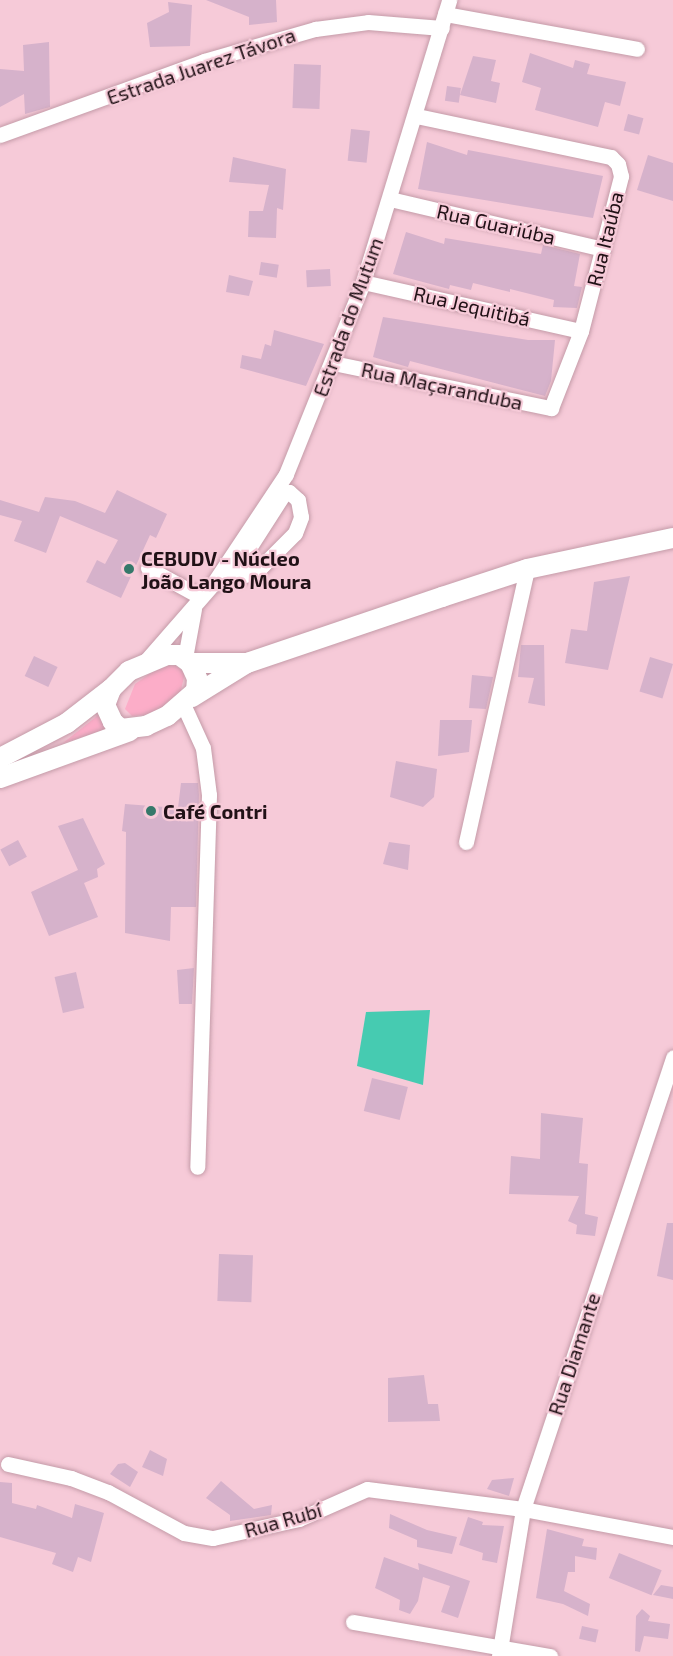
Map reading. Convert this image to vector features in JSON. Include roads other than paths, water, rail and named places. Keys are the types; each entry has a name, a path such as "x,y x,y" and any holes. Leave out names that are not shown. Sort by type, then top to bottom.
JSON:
{"main road":[{"path":"0,778 146,726 248,663 527,569 673,538"},
{"path":"0,758 67,723 144,663 167,655 188,660 248,663"},
{"path":"188,660 197,678 188,700"},
{"path":"111,689 105,705 108,714 121,729 130,730"}],"street":[{"name":"Estrada Juarez Távora","path":"0,135 204,61 315,29 445,14 637,49"},
{"name":"Estrada do Mutum","path":"144,663 213,584 286,474 333,363 363,282 417,116 445,14"},
{"name":"Rua Itaúba","path":"417,116 610,156 618,164 621,176 581,331 551,408"},
{"name":"Rua Guariúba","path":"390,199 603,249"},
{"name":"Rua Jequitibá","path":"363,282 581,331"},
{"name":"Rua Maçaranduba","path":"333,363 551,408"},
{"path":"213,584 256,572 295,532 301,517 298,500 289,492 283,495 230,579"},
{"path":"148,568 198,603 188,660"},
{"path":"466,842 527,569"},
{"path":"188,700 203,748 209,795 197,1167"},
{"name":"Rua Diamante","path":"500,1652 523,1509 673,1057"},
{"name":"Rua Rubí","path":"8,1464 81,1482 108,1492 184,1533 213,1538 299,1519 367,1489 523,1509 673,1537"},
{"path":"353,1622 500,1652 550,1656"}],"place":[{"name":"CEBUDV - Núcleo João Lango Moura","path":"129,569"},
{"name":"Café Contri","path":"151,811"}]}
